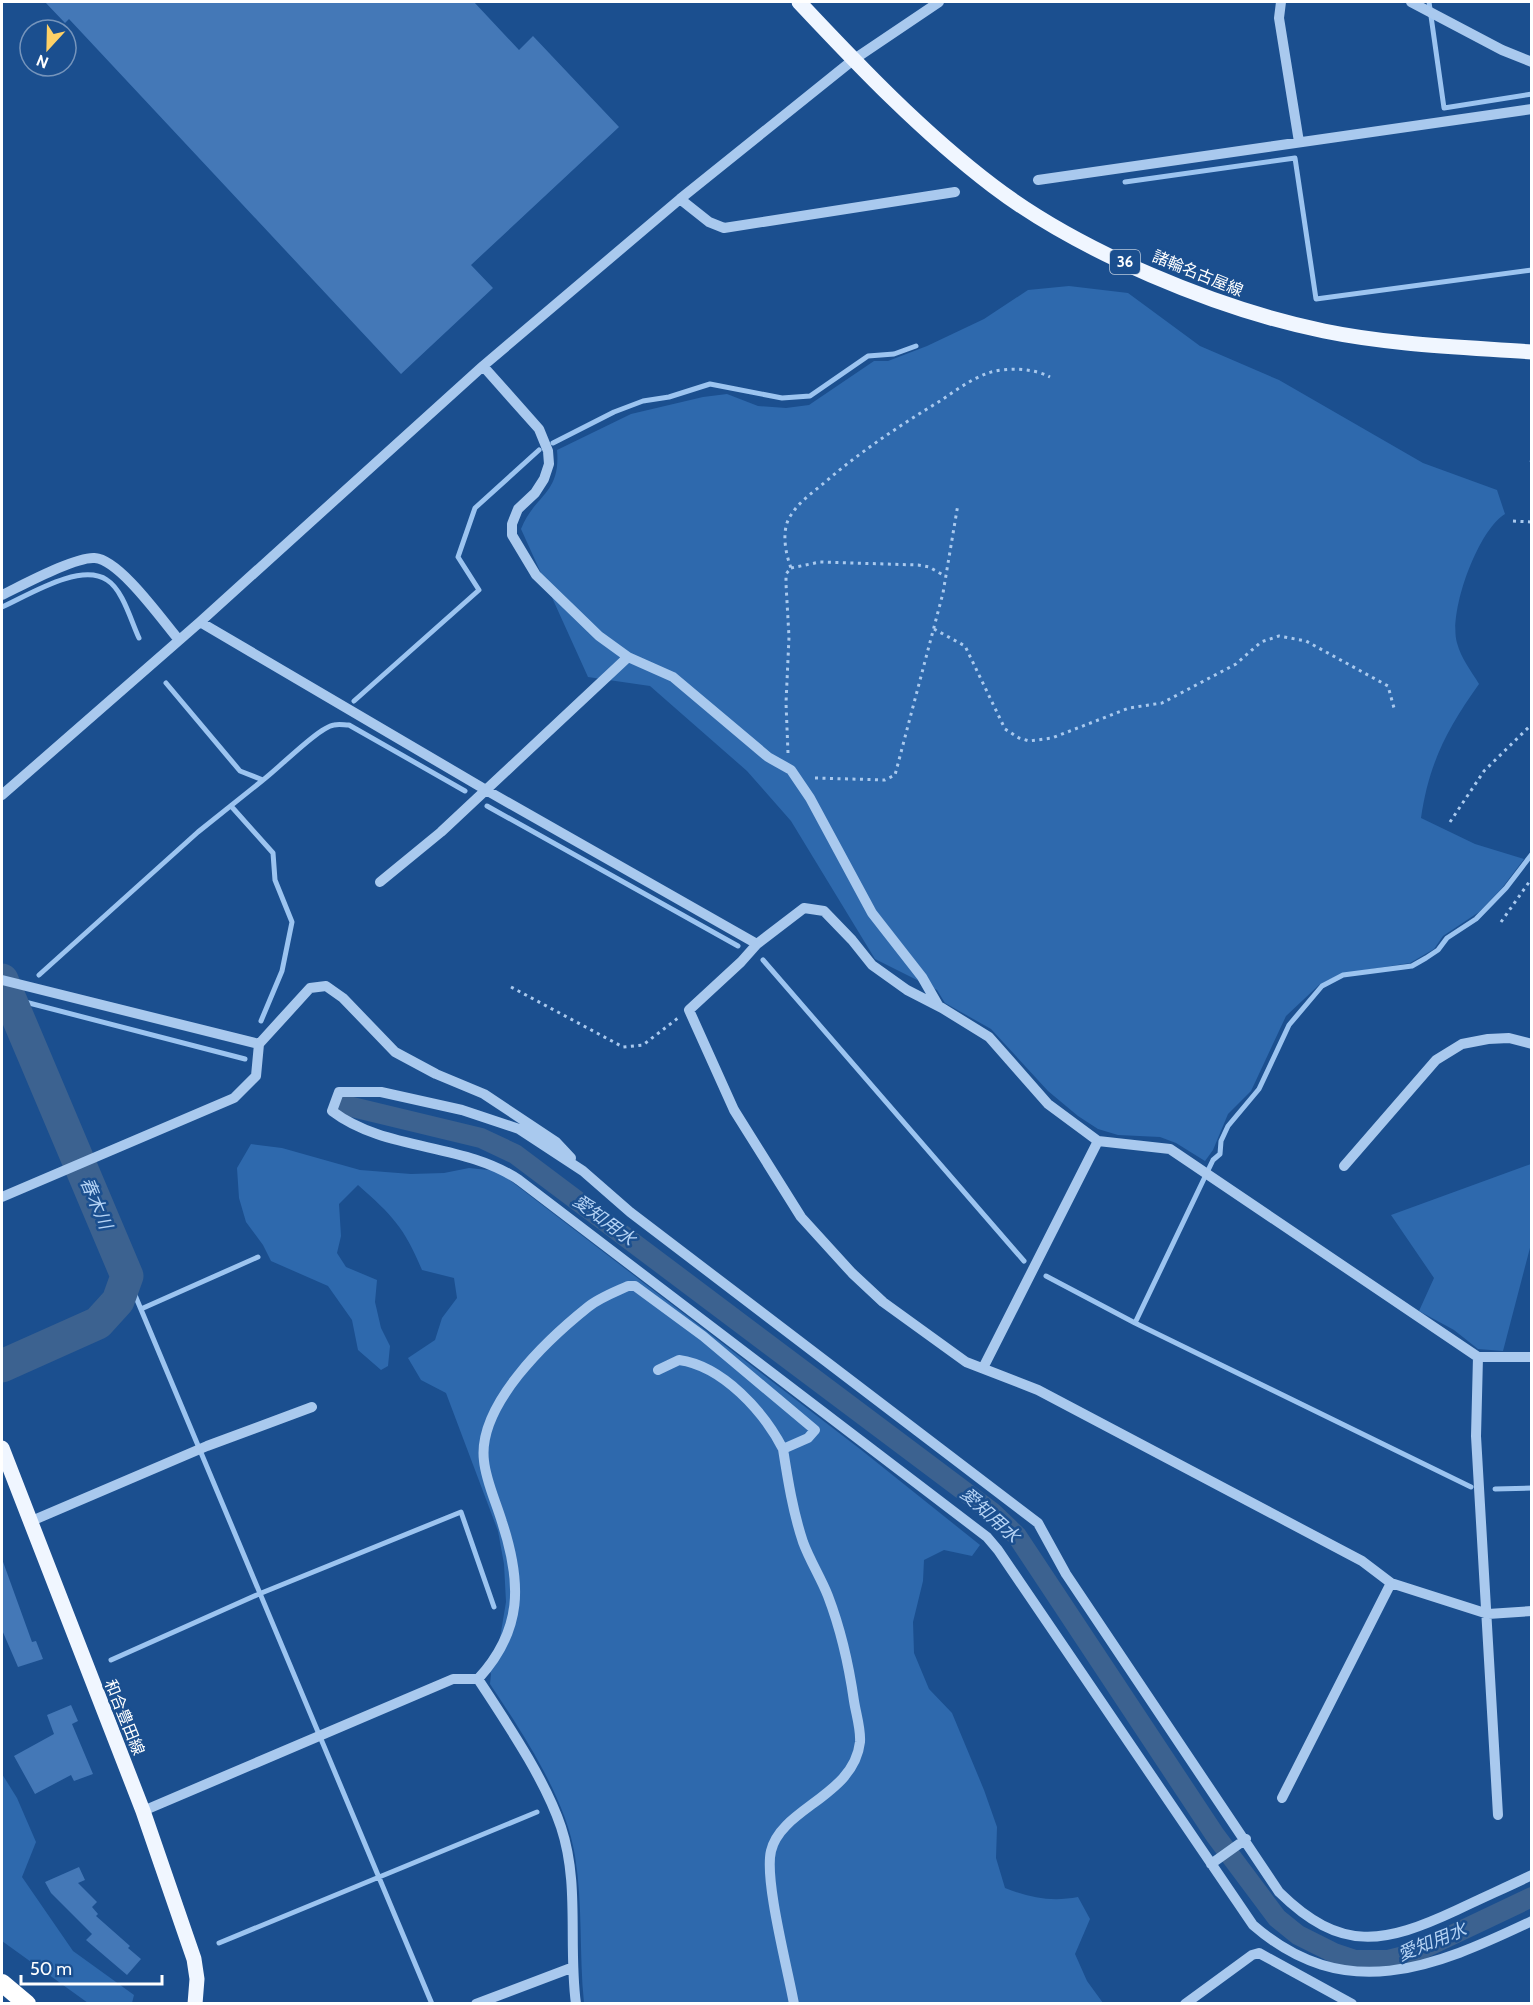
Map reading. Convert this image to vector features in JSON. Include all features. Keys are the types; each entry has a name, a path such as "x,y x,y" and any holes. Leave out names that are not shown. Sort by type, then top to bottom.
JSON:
{"highway":[{"path":"2,1983 27,2004"}],"main road":[{"name":"諸輪名古屋線","path":"799,2 853,60 946,146 995,187 1079,240 1141,270 1241,309 1323,331 1415,344 1532,352"},
{"name":"和合豊田線","path":"2,1448 143,1811 194,1959 197,1978 195,2004"}],"street":[{"path":"2,795 200,622 483,366 680,199 853,60 939,2"},
{"path":"1281,2 1279,18 1299,142"},
{"path":"1411,2 1502,50 1532,62"},
{"path":"1038,180 1532,109"},
{"path":"680,199 709,222 724,228 955,192"},
{"path":"483,366 539,429 548,451 549,464 544,479 535,493 518,509 512,524 512,535 536,575 599,636 628,657 673,677 768,757 791,770 872,913 922,977 938,1005"},
{"path":"2,595 82,559 105,560 118,570 179,640"},
{"path":"200,622 486,790 757,944"},
{"path":"380,882 441,832 628,657"},
{"path":"1532,1357 1478,1357 1170,1149 1098,1141 1048,1104 989,1037 938,1005 907,990 872,965 824,911 804,908 757,944 689,1010 734,1110 801,1216 852,1273 883,1302 948,1351 1038,1390 1362,1562 1391,1583 1488,1614 1532,1611"},
{"path":"2,980 259,1044"},
{"path":"2,1197 234,1098 256,1076 259,1044 310,988 326,986 343,998 395,1052 436,1074 484,1094 556,1142 583,1171"},
{"path":"1344,1166 1436,1060 1462,1044 1488,1039 1509,1038 1532,1044"},
{"path":"1532,1875 1407,1933 1362,1937 1341,1933 1313,1921 1279,1892 1246,1839 1066,1574 1038,1522 649,1226 583,1171 519,1129 462,1110 381,1092 339,1092 332,1111 368,1131 500,1167 987,1537 1005,1560 1253,1925 1267,1940 1308,1965 1350,1978 1369,1980 1411,1975 1437,1966 1532,1921"},
{"path":"983,1368 1098,1141"},
{"path":"143,1811 453,1679 478,1679 496,1659 509,1634 515,1600 509,1543 483,1460 487,1425 518,1373 589,1306 628,1286 642,1288 815,1430 808,1438 783,1449"},
{"path":"1478,1357 1476,1436 1498,1815"},
{"path":"658,1370 679,1360 698,1365 714,1374 761,1412 783,1449 791,1504 804,1544 828,1595 850,1669 860,1739 853,1764 824,1797 783,1827 770,1852 772,1889 794,2004"},
{"path":"29,1522 207,1446 312,1407"},
{"path":"1282,1798 1391,1583"},
{"path":"478,1679 522,1751 561,1828 574,1927 571,1968 576,2004"},
{"path":"1211,1864 1246,1839"},
{"path":"1185,2004 1252,1955 1259,1953 1352,2004"},
{"path":"476,2004 571,1968"}],"path":[{"path":"791,568 785,537 791,515 801,502 890,430 988,373 1034,370 1050,377"},
{"path":"798,781 810,778 848,781 885,780 895,775 934,629 958,504"},
{"path":"1513,520 1532,522"},
{"path":"784,766 788,753 786,703 789,637 786,574 791,568 820,562 918,565 929,567 945,576"},
{"path":"934,629 965,646 1005,729 1029,741 1052,738 1129,708 1162,703 1236,664 1261,642 1279,636 1306,641 1388,686 1394,708"},
{"path":"1450,822 1484,771 1532,724"},
{"path":"1501,922 1532,878"},
{"path":"511,987 623,1047 643,1045 689,1010"}],"shaded area":[{"path":"1069,286 1128,293 1200,346 1279,380 1423,463 1497,490 1505,514 1485,537 1461,593 1455,629 1457,643 1479,684 1458,716 1434,763 1421,818 1475,844 1524,859 1502,888 1479,912 1443,936 1434,949 1410,963 1340,974 1319,985 1286,1016 1251,1091 1228,1114 1213,1150 1205,1161 1176,1143 1160,1137 1118,1135 1098,1129 1048,1091 991,1029 945,1003 937,990 875,959 791,821 747,771 650,686 588,677 521,529 533,508 551,485 557,465 557,450 631,414 703,397 727,394 758,406 786,408 809,405 874,361 888,361 927,346 984,319 1028,290"},
{"path":"251,1144 282,1148 360,1170 411,1174 444,1173 469,1168 498,1171 860,1449 980,1545 972,1556 944,1550 924,1560 923,1581 913,1622 914,1653 929,1689 952,1713 984,1790 997,1827 996,1858 1005,1888 1041,1898 1078,1897 1090,1919 1075,1954 1087,1981 1103,2003 584,2003 579,1893 570,1834 553,1789 541,1766 490,1684 491,1674 487,1662 499,1644 506,1602 504,1564 498,1531 446,1393 421,1380 408,1358 435,1340 442,1318 457,1298 454,1278 422,1270 403,1232 380,1205 358,1185 339,1204 341,1236 337,1253 346,1267 377,1280 375,1302 381,1328 390,1346 388,1366 381,1370 358,1350 352,1320 328,1286 271,1261 263,1245 246,1222 239,1198 237,1168"},
{"path":"1531,1164 1531,1244 1503,1351 1478,1349 1454,1330 1419,1311 1434,1278 1391,1215"},
{"path":"2,1774 17,1798 36,1842 22,1877 73,1951 134,1995 132,2003 88,2003 2,1941"}],"building":[{"path":"45,2 474,2 519,50 533,36 619,127 471,265 493,288 401,374 78,29 78,18 60,18"},
{"path":"2,1559 32,1642 36,1641 43,1659 18,1667 2,1630"},
{"path":"71,1705 78,1721 72,1724 93,1774 74,1781 71,1775 35,1794 14,1756 54,1734 47,1715"},
{"path":"79,1867 85,1880 78,1883 97,1902 92,1907 98,1914 96,1916 141,1959 127,1975 86,1940 92,1934 51,1893 45,1882"}],"waterway":[{"path":"1429,2 1444,108 1532,94"},
{"path":"1125,182 1295,158 1316,299 1532,270"},
{"path":"553,443 614,412 643,401 669,397 710,384 782,398 810,396 868,356 894,354 916,346"},
{"path":"354,701 479,590 458,557 475,508 539,450"},
{"path":"2,607 39,589 69,578 83,575 96,576 107,580 118,591 139,638"},
{"path":"166,683 240,771 263,780 327,727 349,725 465,791"},
{"path":"39,975 198,832 263,780"},
{"path":"231,806 273,853 275,880 292,922 282,971 261,1021"},
{"path":"487,806 738,946"},
{"path":"1135,1323 1213,1160 1220,1154 1221,1141 1228,1126 1259,1089 1289,1025 1322,986 1343,975 1412,966 1426,958 1438,950 1447,938 1476,919 1506,888 1532,854"},
{"path":"763,960 1024,1261"},
{"name":"春木川","path":"2,980 127,1276 118,1301 98,1323 2,1366"},
{"path":"2,996 245,1059"},
{"name":"愛知用水","path":"344,1105 481,1138 515,1154 992,1512 1017,1536 1215,1835 1277,1918 1298,1935 1334,1953 1355,1960 1388,1960 1412,1954 1532,1897"},
{"path":"141,1309 258,1257"},
{"path":"127,1276 432,2004"},
{"path":"1046,1276 1135,1323 1471,1487"},
{"path":"1495,1489 1532,1488"},
{"path":"111,1660 259,1594 461,1512 494,1607"},
{"path":"219,1943 537,1812"}]}
